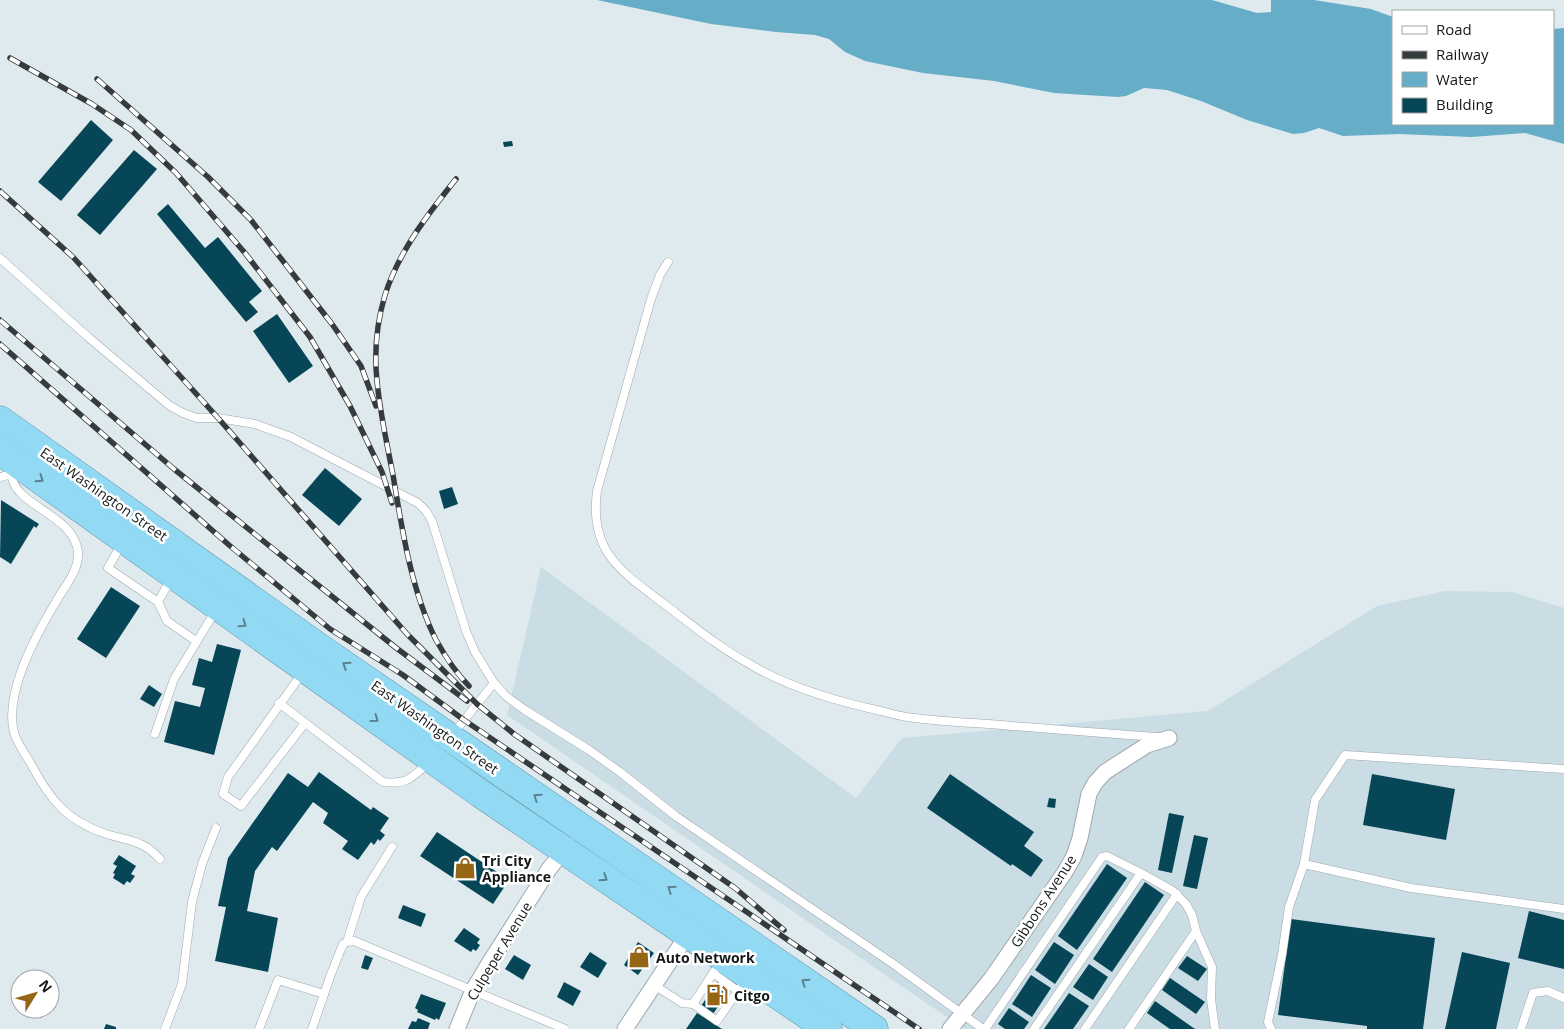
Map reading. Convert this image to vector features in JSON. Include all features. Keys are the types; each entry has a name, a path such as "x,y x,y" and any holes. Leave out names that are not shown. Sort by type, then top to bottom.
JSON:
{"highway":[{"name":"East Washington Street","path":"0,420 16,460 124,540 218,606 313,658"},
{"name":"East Washington Street","path":"16,460 313,658 441,748 564,850 688,934 718,966 743,983 817,1018 874,1029"},
{"name":"East Washington Street","path":"441,748 582,829 703,911 817,1018"}],"street":[{"name":"Gibbons Avenue","path":"950,1029 991,979 1065,872 1074,856 1080,838 1089,794 1094,783 1105,772 1147,746 1169,738"},
{"name":"Culpeper Avenue","path":"457,1029 473,990 549,869 582,829"},
{"path":"625,1029 703,911"}],"lane":[{"path":"0,258 88,337 170,406 183,414 197,418 218,418 255,424 278,431 364,473 418,503 432,521 466,631 475,652 494,683 508,697 525,710 589,750 677,817 892,963 984,1029 1102,858 1107,856 1141,873 1176,894 1186,904 1212,967 1211,999 1215,1029"},
{"path":"668,262 660,275 651,299 597,491 595,508 600,540 616,565 630,578 710,639 754,667 777,678 862,707 912,718 1169,738"},
{"path":"16,460 13,485 16,490 38,505 68,530 78,550 78,562 74,574 37,634 16,688 12,713 12,724 16,737 47,793 57,806 87,826 144,845 160,859"},
{"path":"124,540 108,568 158,602 167,621 196,641"},
{"path":"158,602 174,575"},
{"path":"155,734 174,679 218,606"},
{"path":"305,723 241,806 223,794 228,777 313,658"},
{"path":"280,703 383,782 398,784 411,778 441,748 494,683"},
{"path":"1271,1029 1268,1022 1282,955 1289,907 1304,864 1314,800 1344,755 1564,769"},
{"path":"165,1029 182,984 192,902 202,864 216,828"},
{"path":"347,942 361,897 392,846"},
{"path":"1304,864 1412,888 1564,909"},
{"path":"1034,1029 1141,873"},
{"path":"1085,1029 1176,894"},
{"path":"1129,1029 1196,931"},
{"path":"312,1029 343,944 354,941 564,1029"},
{"path":"693,1004 707,989 718,966"},
{"path":"259,1029 278,980 324,994"},
{"path":"654,985 682,1003 693,1004 717,1021 726,1001 743,983"},
{"path":"1521,1029 1533,993 1548,991 1564,998"}],"shaded area":[{"path":"541,567 856,798 902,738 1208,711 1377,606 1445,591 1512,592 1564,608 1564,1029 964,1029 507,715"}],"water":[{"path":"597,0 1212,0 1257,13 1271,12 1271,0 1314,0 1371,9 1392,17 1392,125 1554,125 1554,29 1564,28 1564,144 1525,133 1471,137 1399,134 1343,136 1319,128 1293,134 1247,120 1201,101 1167,90 1144,88 1126,96 1118,97 1054,93 994,81 923,73 865,61 845,52 829,39 815,35 711,24"}],"building":[{"path":"91,120 113,140 61,201 38,182"},
{"path":"512,141 513,146 504,147 503,142"},
{"path":"134,150 157,169 100,235 77,215"},
{"path":"168,204 205,248 218,237 262,291 249,302 258,312 246,322 157,214"},
{"path":"277,314 313,366 289,383 253,331"},
{"path":"325,468 362,499 339,526 302,495"},
{"path":"452,487 458,504 444,509 439,491"},
{"path":"1,500 39,524 36,528 34,526 11,564 0,557"},
{"path":"111,587 140,606 106,658 77,639"},
{"path":"217,644 241,650 214,755 164,742 175,701 200,707 205,688 192,685 199,658 212,662"},
{"path":"149,685 162,694 154,707 140,699"},
{"path":"319,772 371,810 373,807 389,818 380,831 385,835 380,841 378,839 374,845 371,842 358,860 342,849 348,841 323,823 328,813 313,802 277,851 272,847 255,871 247,911 278,918 268,972 215,961 226,907 218,906 228,858 288,773 308,787"},
{"path":"950,774 1034,832 1024,846 1043,860 1031,877 1012,864 1011,866 927,808"},
{"path":"1372,774 1455,789 1446,840 1363,825"},
{"path":"1049,798 1056,799 1055,808 1047,807"},
{"path":"1169,813 1184,816 1172,873 1158,870"},
{"name":"Tri City Appliance","path":"437,832 509,880 493,904 420,856"},
{"path":"1194,835 1208,838 1197,889 1183,886"},
{"path":"119,855 136,866 131,874 135,876 130,883 127,881 124,885 113,878 115,874 113,873 117,866 113,864"},
{"path":"1107,864 1127,878 1077,950 1058,936"},
{"path":"1145,882 1164,895 1112,972 1093,959"},
{"path":"403,905 426,914 421,927 398,918"},
{"path":"1529,911 1564,920 1564,969 1518,958"},
{"path":"1291,919 1435,938 1423,1029 1367,1029 1367,1026 1278,1015"},
{"path":"464,928 480,939 477,943 480,945 476,951 473,949 471,952 454,941"},
{"name":"Auto Network","path":"638,942 654,953 638,975 624,965"},
{"path":"1054,942 1074,955 1055,984 1035,970"},
{"path":"590,952 607,963 598,978 580,967"},
{"path":"1462,952 1510,963 1496,1029 1445,1029"},
{"path":"365,955 373,958 368,970 361,968"},
{"path":"514,955 531,965 523,980 505,969"},
{"path":"1187,956 1207,969 1198,981 1178,968"},
{"path":"1089,964 1108,977 1093,1000 1073,987"},
{"path":"1031,975 1051,988 1032,1017 1012,1004"},
{"path":"1170,978 1205,1002 1196,1014 1162,990"},
{"name":"Citgo","path":"718,981 730,989 713,1014 701,1006"},
{"path":"564,982 581,991 573,1006 557,997"},
{"path":"1069,993 1089,1006 1073,1029 1044,1029"},
{"path":"421,994 446,1003 439,1020 417,1012 418,1010 415,1008"},
{"path":"1155,1001 1195,1029 1170,1029 1147,1013"},
{"path":"1009,1008 1029,1022 1024,1029 1005,1029 998,1024"},
{"path":"697,1013 722,1029 686,1029"},
{"path":"418,1018 430,1023 428,1029 408,1029 412,1021 416,1022"},
{"path":"106,1024 116,1027 116,1029 104,1029"}],"railway":[{"path":"10,58 92,104 131,130 176,173 245,253 310,337 350,406 382,472 392,503"},
{"path":"97,79 208,177 251,220 332,324 361,366 376,406"},
{"path":"456,179 415,234 398,263 385,295 380,316 376,360 382,417 404,538 414,580 427,621 436,640 451,664 469,686"},
{"path":"0,191 73,257 218,418 407,634 477,704 514,734 735,888 784,930"},
{"path":"0,320 174,469 395,647 467,701"},
{"path":"0,344 229,545 330,629 403,675 464,720 919,1029"}],"place":[{"name":"Tri City Appliance","path":"465,868"},
{"name":"Auto Network","path":"639,957"},
{"name":"Citgo","path":"717,995"}]}
